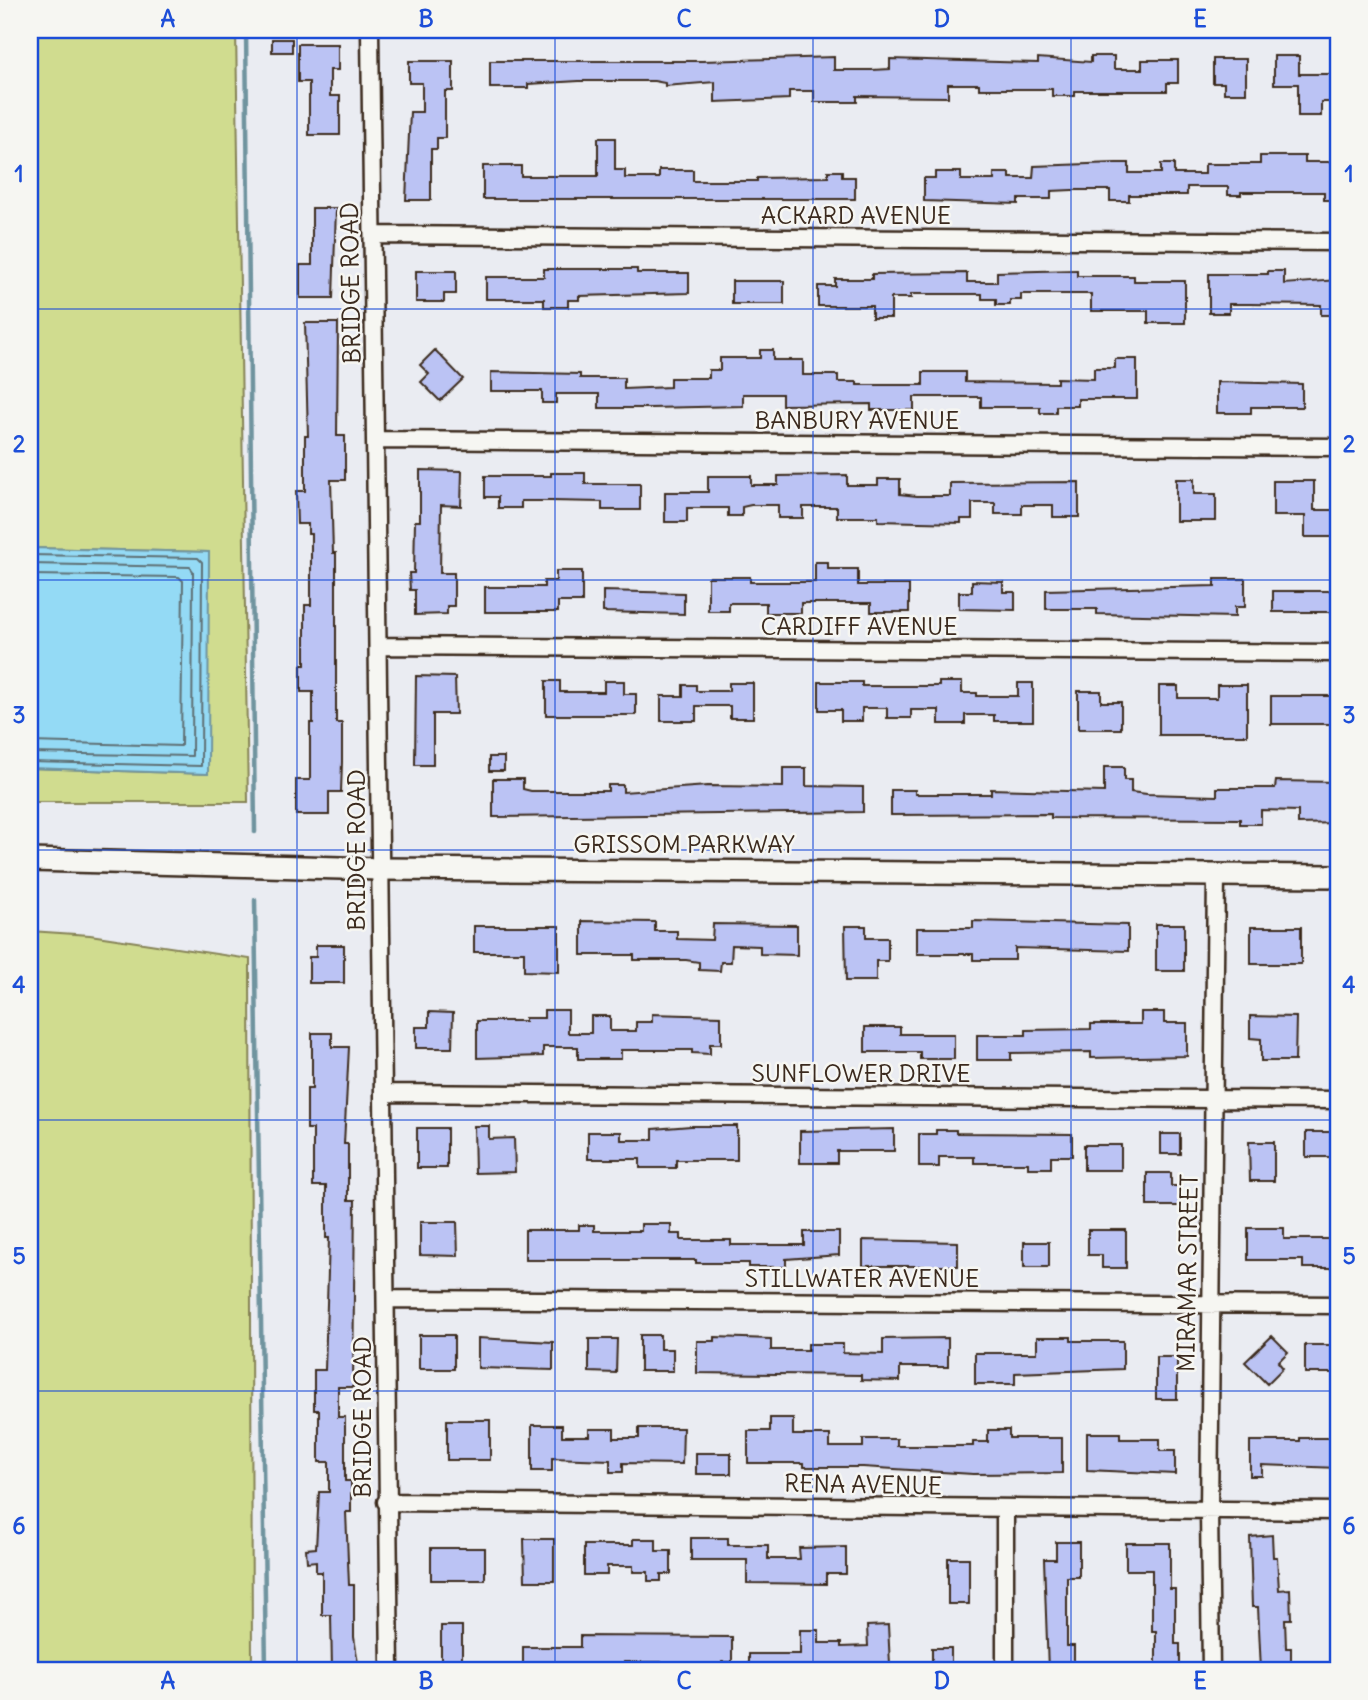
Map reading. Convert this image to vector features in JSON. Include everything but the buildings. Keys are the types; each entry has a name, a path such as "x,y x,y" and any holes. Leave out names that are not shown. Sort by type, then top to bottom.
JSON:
{"main road":[{"name":"GRISSOM PARKWAY","path":"30,860 379,869 1338,876"}],"street":[{"name":"BRIDGE ROAD","path":"370,30 390,1670"},
{"name":"ACKARD AVENUE","path":"373,235 1338,242"},
{"name":"BANBURY AVENUE","path":"375,440 1338,447"},
{"name":"CARDIFF AVENUE","path":"379,646 1338,653"},
{"name":"MIRAMAR STREET","path":"1212,1670 1209,1511 1210,1304 1216,876"},
{"name":"SUNFLOWER DRIVE","path":"383,1093 1338,1100"},
{"name":"STILLWATER AVENUE","path":"386,1299 1338,1305"},
{"name":"RENA AVENUE","path":"386,1502 1338,1511"},
{"path":"1005,1509 1005,1670"}],"green space":[{"path":"30,30 236,30 248,802 30,802 30,768 208,774 208,552 30,548"},
{"path":"30,931 90,935 250,959 252,1670 30,1670"}],"water":[{"path":"30,548 209,552 208,774 30,768"}],"waterway":[{"path":"246,30 255,832"},
{"path":"255,900 266,1670"}]}
